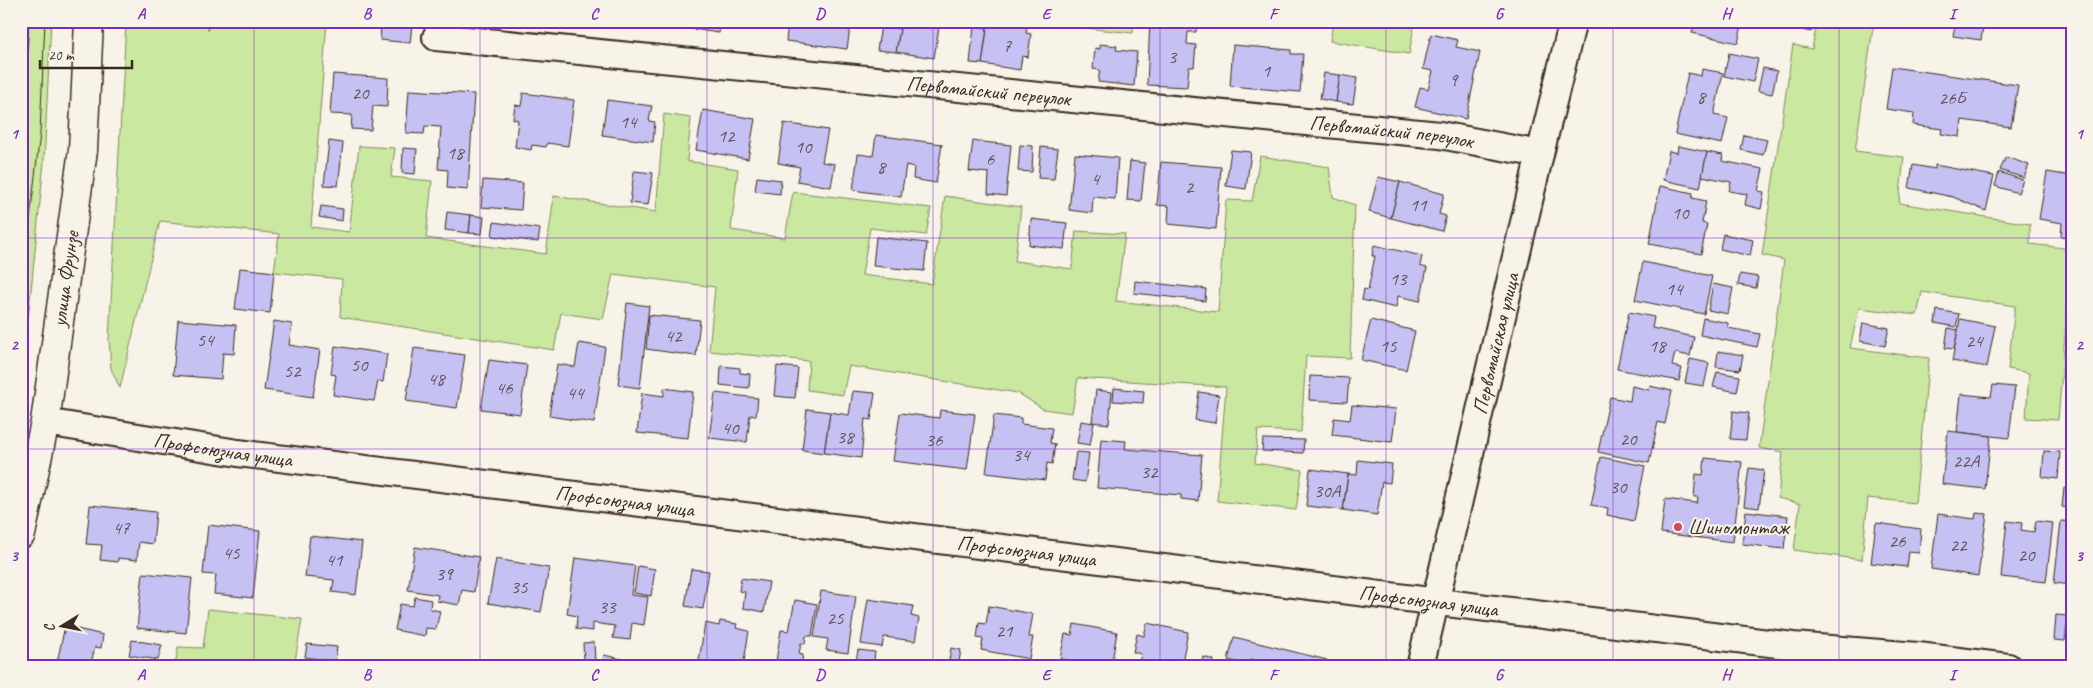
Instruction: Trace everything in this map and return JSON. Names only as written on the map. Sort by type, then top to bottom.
[{"type":"main road","name":"улица Фрунзе","points":[[21,534],[45,422],[83,150],[89,21]]},
{"type":"street","name":"Первомайская улица","points":[[1420,667],[1573,21]]},
{"type":"street","name":"Первомайский переулок","points":[[436,37],[1440,135],[1540,154]]},
{"type":"street","name":"Профсоюзная улица","points":[[45,422],[238,452],[1435,602],[1793,646],[1918,656],[2008,667]]},
{"type":"shaded area","points":[[1778,662],[1828,667],[1777,667]]},
{"type":"green space","points":[[22,21],[51,21],[44,162],[27,330],[21,357]]},
{"type":"green space","points":[[126,21],[327,21],[311,227],[349,232],[359,146],[395,148],[391,177],[432,181],[426,238],[546,254],[554,196],[656,212],[664,114],[691,118],[687,161],[738,169],[731,230],[785,238],[793,192],[931,208],[926,235],[870,228],[862,275],[932,284],[945,196],[1021,207],[1015,261],[1072,269],[1076,231],[1125,234],[1116,301],[1218,312],[1226,200],[1252,201],[1260,156],[1329,167],[1333,197],[1355,205],[1350,358],[1306,356],[1301,432],[1258,430],[1255,463],[1302,470],[1296,510],[1217,501],[1226,387],[1078,378],[1072,413],[1043,409],[1018,393],[849,366],[843,395],[807,390],[809,361],[709,351],[715,287],[613,274],[603,319],[561,313],[554,350],[340,317],[342,279],[274,272],[279,234],[160,221],[120,388],[111,369],[109,339]]},
{"type":"green space","points":[[1068,21],[1134,21],[1133,33],[1067,26]]},
{"type":"green space","points":[[1333,21],[1415,21],[1409,54],[1330,41]]},
{"type":"green space","points":[[1817,21],[1874,21],[1855,151],[1904,157],[1899,203],[2030,224],[2030,244],[2072,249],[2058,420],[2026,418],[2029,373],[2008,369],[2015,306],[1922,292],[1917,315],[1859,308],[1850,348],[1929,358],[1915,503],[1868,498],[1862,560],[1794,550],[1800,504],[1778,498],[1783,452],[1759,448],[1784,260],[1762,255],[1793,45],[1812,49]]},
{"type":"green space","points":[[208,609],[302,619],[294,667],[175,667],[178,647],[203,648]]},
{"type":"building","points":[[649,21],[686,21],[685,28]]},
{"type":"building","points":[[686,21],[721,21],[719,33],[685,28]]},
{"type":"building","points":[[788,21],[851,21],[847,49],[786,41]]},
{"type":"building","points":[[901,21],[940,21],[934,58],[896,52]]},
{"type":"building","points":[[988,21],[1028,21],[1026,33],[1031,34],[1028,57],[1022,56],[1020,70],[982,64]]},
{"type":"building","points":[[1150,21],[1197,21],[1196,32],[1188,32],[1187,44],[1196,45],[1194,67],[1189,67],[1187,87],[1147,85]]},
{"type":"building","points":[[1695,21],[1743,21],[1738,43],[1692,33]]},
{"type":"building","points":[[1813,21],[1811,32],[1802,30],[1803,23],[1795,22]]},
{"type":"building","points":[[1907,21],[1931,21],[1930,27],[1906,23]]},
{"type":"building","points":[[1932,21],[1984,21],[1981,40],[1953,36],[1955,25]]},
{"type":"building","points":[[381,22],[412,25],[410,43],[380,40]]},
{"type":"building","points":[[881,26],[900,29],[896,52],[877,50]]},
{"type":"building","points":[[974,26],[987,28],[982,64],[970,63]]},
{"type":"building","points":[[1431,34],[1458,40],[1456,47],[1480,52],[1466,119],[1415,107],[1420,87],[1428,89],[1433,71],[1423,69]]},
{"type":"building","points":[[1100,44],[1117,46],[1116,50],[1137,52],[1134,86],[1098,82],[1100,70],[1093,69],[1095,48],[1100,49]]},
{"type":"building","points":[[1233,45],[1291,50],[1291,54],[1303,54],[1300,92],[1230,86]]},
{"type":"building","points":[[1729,53],[1758,59],[1753,82],[1724,76]]},
{"type":"building","points":[[1892,67],[2018,85],[2011,127],[1962,120],[1960,137],[1941,134],[1942,129],[1913,125],[1914,113],[1886,109]]},
{"type":"building","points":[[1763,68],[1777,71],[1772,94],[1758,91]]},
{"type":"building","points":[[1702,69],[1723,73],[1714,115],[1728,118],[1722,144],[1675,134],[1688,73],[1701,76]]},
{"type":"building","points":[[1324,73],[1340,75],[1336,102],[1320,99]]},
{"type":"building","points":[[333,74],[388,78],[387,107],[373,106],[371,130],[351,129],[352,115],[330,114]]},
{"type":"building","points":[[1340,75],[1357,78],[1353,104],[1336,102]]},
{"type":"building","points":[[409,90],[474,94],[468,190],[447,188],[448,170],[438,169],[441,127],[425,126],[424,134],[406,133]]},
{"type":"building","points":[[523,93],[574,100],[568,146],[547,143],[546,147],[532,145],[531,150],[515,147],[518,120],[513,119],[515,105],[521,106]]},
{"type":"building","points":[[607,100],[652,106],[649,121],[655,122],[653,142],[602,135]]},
{"type":"building","points":[[703,110],[755,119],[748,159],[696,150]]},
{"type":"building","points":[[784,123],[828,130],[822,162],[835,164],[831,187],[797,181],[800,167],[778,163]]},
{"type":"building","points":[[876,135],[942,144],[936,183],[913,179],[914,167],[906,165],[901,197],[853,190],[858,154],[873,156]]},
{"type":"building","points":[[1744,135],[1767,140],[1763,155],[1741,150]]},
{"type":"building","points":[[329,141],[343,143],[338,186],[324,185]]},
{"type":"building","points":[[973,141],[1011,145],[1006,196],[988,194],[989,173],[969,171]]},
{"type":"building","points":[[1020,145],[1033,146],[1032,172],[1018,171]]},
{"type":"building","points":[[1678,146],[1707,152],[1700,188],[1663,180],[1669,151],[1677,153]]},
{"type":"building","points":[[1041,147],[1058,149],[1054,179],[1038,178]]},
{"type":"building","points":[[403,148],[417,149],[415,174],[402,173]]},
{"type":"building","points":[[1231,150],[1251,152],[1246,189],[1226,186]]},
{"type":"building","points":[[1707,152],[1723,155],[1722,161],[1763,169],[1758,191],[1764,192],[1761,209],[1745,205],[1747,194],[1729,191],[1731,182],[1702,176]]},
{"type":"building","points":[[1075,154],[1118,158],[1115,199],[1093,197],[1092,213],[1069,210]]},
{"type":"building","points":[[2006,157],[2029,165],[2024,178],[2000,170]]},
{"type":"building","points":[[1130,161],[1145,163],[1141,201],[1127,200]]},
{"type":"building","points":[[1161,162],[1221,167],[1216,229],[1168,224],[1169,206],[1157,205]]},
{"type":"building","points":[[1913,165],[1935,169],[1935,165],[1994,176],[1986,211],[1953,197],[1909,188]]},
{"type":"building","points":[[634,171],[653,173],[648,205],[630,203]]},
{"type":"building","points":[[1999,172],[2023,180],[2018,193],[1995,186]]},
{"type":"building","points":[[2047,172],[2072,176],[2072,238],[2061,236],[2062,223],[2039,219]]},
{"type":"building","points":[[757,177],[781,180],[780,194],[755,191]]},
{"type":"building","points":[[1378,177],[1400,182],[1391,218],[1369,212]]},
{"type":"building","points":[[483,180],[523,183],[521,210],[481,207]]},
{"type":"building","points":[[1400,182],[1444,194],[1439,214],[1446,216],[1442,231],[1391,218]]},
{"type":"building","points":[[1660,186],[1693,193],[1692,198],[1706,201],[1702,223],[1707,224],[1701,254],[1649,244]]},
{"type":"building","points":[[321,206],[343,209],[342,221],[319,217]]},
{"type":"building","points":[[447,212],[471,215],[469,233],[445,230]]},
{"type":"building","points":[[471,215],[484,217],[482,234],[469,233]]},
{"type":"building","points":[[1031,219],[1067,223],[1064,249],[1029,245]]},
{"type":"building","points":[[494,222],[540,229],[538,242],[492,236]]},
{"type":"building","points":[[1723,234],[1753,240],[1750,256],[1720,249]]},
{"type":"building","points":[[876,237],[927,243],[924,271],[873,266]]},
{"type":"building","points":[[1374,245],[1422,256],[1420,266],[1427,268],[1420,301],[1398,296],[1396,308],[1362,300],[1364,289],[1368,290],[1375,256],[1372,256]]},
{"type":"building","points":[[1643,262],[1712,276],[1704,314],[1635,300]]},
{"type":"building","points":[[240,268],[274,272],[270,313],[235,309]]},
{"type":"building","points":[[1740,274],[1758,277],[1756,288],[1738,285]]},
{"type":"building","points":[[1135,281],[1206,289],[1205,301],[1134,293]]},
{"type":"building","points":[[1713,284],[1733,288],[1728,314],[1708,310]]},
{"type":"building","points":[[627,303],[649,306],[640,388],[618,385]]},
{"type":"building","points":[[1937,310],[1959,314],[1956,327],[1935,323]]},
{"type":"building","points":[[1629,312],[1654,317],[1652,328],[1694,337],[1690,356],[1675,353],[1672,366],[1682,368],[1679,381],[1617,369]]},
{"type":"building","points":[[649,315],[700,320],[696,356],[646,349]]},
{"type":"building","points":[[1703,318],[1728,323],[1728,328],[1760,334],[1757,347],[1700,335]]},
{"type":"building","points":[[1960,319],[1995,326],[1987,367],[1952,361]]},
{"type":"building","points":[[178,320],[236,325],[234,354],[223,353],[221,379],[173,375]]},
{"type":"building","points":[[1371,320],[1415,331],[1406,370],[1361,360]]},
{"type":"building","points":[[274,321],[292,324],[289,345],[320,350],[313,397],[264,390]]},
{"type":"building","points":[[1863,323],[1889,328],[1885,346],[1860,341]]},
{"type":"building","points":[[1948,328],[1958,330],[1954,349],[1945,348]]},
{"type":"building","points":[[579,343],[605,347],[594,423],[549,416],[557,364],[575,367]]},
{"type":"building","points":[[335,346],[387,354],[383,382],[378,381],[374,401],[333,395],[336,375],[331,374]]},
{"type":"building","points":[[414,348],[465,355],[457,408],[406,401]]},
{"type":"building","points":[[1718,351],[1743,355],[1740,370],[1716,367]]},
{"type":"building","points":[[1690,359],[1709,363],[1704,386],[1685,383]]},
{"type":"building","points":[[489,360],[527,365],[520,414],[481,409]]},
{"type":"building","points":[[721,366],[740,368],[740,373],[750,374],[749,388],[720,385]]},
{"type":"building","points":[[777,366],[798,368],[795,398],[774,396]]},
{"type":"building","points":[[1717,372],[1740,376],[1737,392],[1713,387]]},
{"type":"building","points":[[1310,376],[1349,378],[1347,402],[1309,400]]},
{"type":"building","points":[[1993,385],[2015,387],[2009,438],[1957,432],[1961,394],[1991,397]]},
{"type":"building","points":[[1632,386],[1649,390],[1650,386],[1672,391],[1665,424],[1658,422],[1649,463],[1598,452],[1610,397],[1630,401]]},
{"type":"building","points":[[664,388],[693,392],[688,438],[637,433],[642,393],[664,396]]},
{"type":"building","points":[[1114,388],[1144,391],[1143,403],[1113,401]]},
{"type":"building","points":[[1096,390],[1112,392],[1109,424],[1092,422]]},
{"type":"building","points":[[853,391],[875,393],[871,420],[865,419],[861,458],[824,453],[830,412],[849,415]]},
{"type":"building","points":[[1199,392],[1219,395],[1215,423],[1195,420]]},
{"type":"building","points":[[715,393],[758,398],[756,416],[750,415],[747,442],[709,438]]},
{"type":"building","points":[[1352,405],[1396,409],[1392,442],[1332,435],[1334,418],[1350,420]]},
{"type":"building","points":[[807,409],[830,412],[824,453],[802,450]]},
{"type":"building","points":[[940,410],[975,414],[967,470],[893,461],[900,413],[939,418]]},
{"type":"building","points":[[1733,411],[1749,413],[1746,440],[1730,439]]},
{"type":"building","points":[[994,415],[1021,418],[1021,424],[1052,428],[1050,443],[1055,444],[1052,464],[1047,463],[1045,480],[986,473]]},
{"type":"building","points":[[1081,421],[1094,423],[1090,445],[1077,443]]},
{"type":"building","points":[[1948,431],[1991,436],[1985,489],[1942,484]]},
{"type":"building","points":[[1101,439],[1126,441],[1125,449],[1202,455],[1198,501],[1181,499],[1181,495],[1097,488]]},
{"type":"building","points":[[1263,439],[1304,440],[1303,453],[1262,451]]},
{"type":"building","points":[[2044,451],[2060,452],[2058,479],[2042,477]]},
{"type":"building","points":[[1076,452],[1089,453],[1085,482],[1072,480]]},
{"type":"building","points":[[1601,457],[1645,466],[1634,521],[1607,515],[1608,508],[1591,505]]},
{"type":"building","points":[[1705,458],[1742,462],[1733,542],[1661,533],[1665,499],[1697,503],[1698,497],[1694,497],[1696,474],[1703,475]]},
{"type":"building","points":[[1358,460],[1392,464],[1390,483],[1382,482],[1377,515],[1343,510],[1348,474],[1357,475]]},
{"type":"building","points":[[1749,468],[1764,470],[1759,508],[1744,506]]},
{"type":"building","points":[[1310,469],[1348,474],[1343,510],[1306,506]]},
{"type":"building","points":[[2064,488],[2072,489],[2072,508],[2062,507]]},
{"type":"building","points":[[90,505],[156,512],[153,544],[139,542],[137,560],[118,558],[118,562],[100,560],[102,545],[86,544]]},
{"type":"building","points":[[1746,511],[1788,516],[1784,549],[1742,544]]},
{"type":"building","points":[[1976,513],[1987,514],[1978,576],[1931,569],[1938,514],[1975,519]]},
{"type":"building","points":[[2007,521],[2022,523],[2021,530],[2034,532],[2036,521],[2053,523],[2046,582],[2001,577]]},
{"type":"building","points":[[2061,521],[2072,522],[2072,585],[2054,583]]},
{"type":"building","points":[[1876,523],[1921,529],[1919,553],[1909,552],[1907,567],[1871,563]]},
{"type":"building","points":[[208,525],[260,531],[253,598],[214,594],[216,575],[203,574]]},
{"type":"building","points":[[310,536],[362,542],[356,595],[332,592],[334,580],[305,577]]},
{"type":"building","points":[[415,547],[479,557],[474,592],[462,590],[459,605],[437,601],[438,595],[408,590]]},
{"type":"building","points":[[575,558],[635,566],[631,595],[648,597],[644,625],[632,623],[630,640],[613,638],[615,626],[593,623],[593,631],[576,629],[577,616],[567,614]]},
{"type":"building","points":[[496,559],[549,568],[541,612],[488,603]]},
{"type":"building","points":[[638,566],[655,569],[651,596],[634,593]]},
{"type":"building","points":[[691,569],[709,571],[703,609],[685,606]]},
{"type":"building","points":[[143,573],[192,578],[186,633],[137,628]]},
{"type":"building","points":[[741,578],[769,582],[764,612],[743,608],[745,592],[739,591]]},
{"type":"building","points":[[821,591],[856,596],[848,653],[826,650],[828,639],[814,637]]},
{"type":"building","points":[[415,597],[431,600],[430,609],[440,611],[436,629],[426,628],[425,636],[395,630],[400,604],[413,606]]},
{"type":"building","points":[[868,599],[913,606],[911,616],[919,618],[915,641],[884,637],[882,647],[861,644]]},
{"type":"building","points":[[795,600],[817,604],[812,636],[806,636],[805,644],[801,643],[799,654],[803,655],[801,667],[775,667],[781,630],[789,631]]},
{"type":"building","points":[[989,606],[1033,614],[1029,637],[1033,637],[1029,659],[981,650],[983,639],[977,638],[979,623],[986,624]]},
{"type":"building","points":[[2056,615],[2068,616],[2065,641],[2054,640]]},
{"type":"building","points":[[720,621],[737,624],[736,628],[749,631],[743,667],[698,667],[705,623],[719,626]]},
{"type":"building","points":[[1147,623],[1188,632],[1181,667],[1138,667],[1141,654],[1133,652],[1137,634],[1144,636]]},
{"type":"building","points":[[1074,624],[1117,632],[1111,667],[1066,667],[1067,660],[1060,659],[1065,634],[1072,635]]},
{"type":"building","points":[[65,626],[103,635],[101,648],[95,647],[90,667],[56,667]]},
{"type":"building","points":[[1234,637],[1327,660],[1326,667],[1278,667],[1251,659],[1249,665],[1228,660]]},
{"type":"building","points":[[132,640],[162,645],[158,660],[129,655]]},
{"type":"building","points":[[594,642],[595,663],[584,664],[583,643]]},
{"type":"building","points":[[307,644],[337,647],[335,661],[305,657]]},
{"type":"building","points":[[951,648],[961,650],[958,667],[948,667]]},
{"type":"building","points":[[858,650],[875,652],[873,667],[855,667]]},
{"type":"building","points":[[604,655],[626,660],[625,667],[601,667]]},
{"type":"building","points":[[1203,657],[1214,660],[1213,667],[1201,667]]},
{"type":"building","points":[[487,659],[527,666],[527,667],[486,667]]},
{"type":"building","points":[[639,664],[657,667],[639,667]]},
{"type":"tram line","points":[[21,151],[29,21]]},
{"type":"tram line","points":[[21,296],[40,133],[45,21]]},
{"type":"place","name":"Шиномонтаж","points":[[1678,527]]}]
